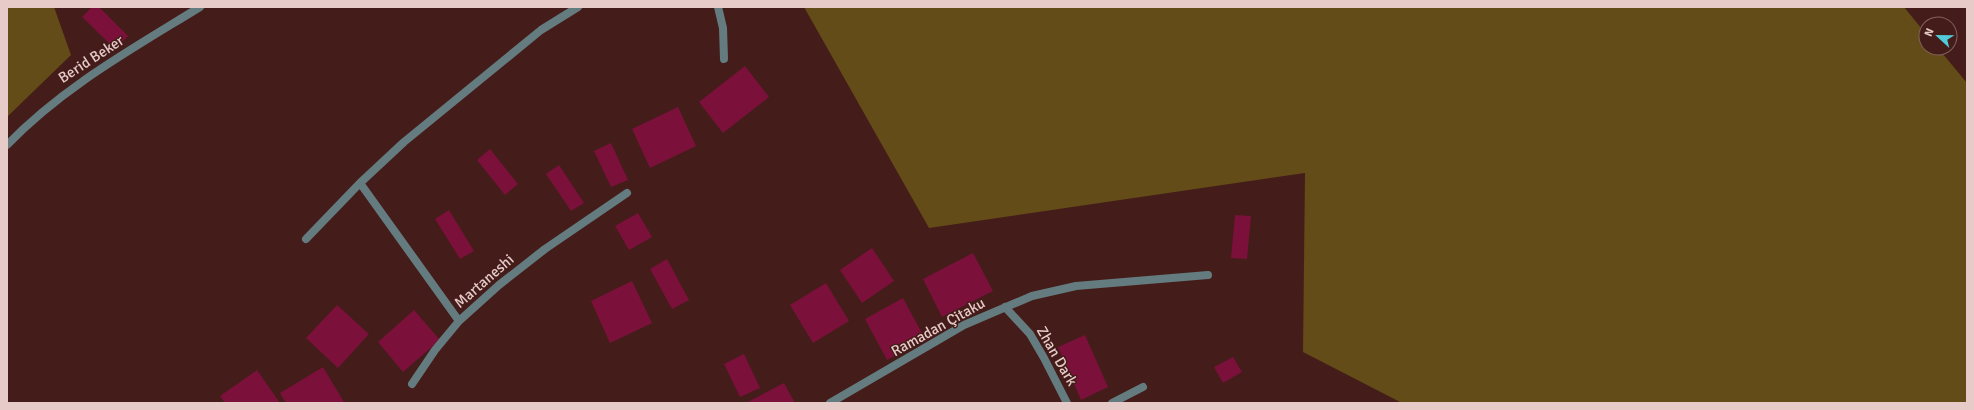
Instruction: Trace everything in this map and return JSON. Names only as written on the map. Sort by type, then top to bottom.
[{"type":"street","name":"Berid Beker","points":[[7,145],[58,98],[100,69],[200,7]]},
{"type":"street","points":[[306,239],[360,183],[404,142],[541,30],[578,7]]},
{"type":"street","points":[[718,7],[723,28],[724,59]]},
{"type":"street","name":"Martaneshi","points":[[360,183],[459,321],[499,285],[545,249],[627,193]]},
{"type":"street","name":"Ramadan Çitaku","points":[[830,403],[964,325],[1032,296],[1076,286],[1208,275]]},
{"type":"street","name":"Zhan Dark","points":[[1005,307],[1030,334],[1067,403]]},
{"type":"street","points":[[412,384],[435,350],[459,321]]},
{"type":"street","points":[[1112,403],[1143,387]]},
{"type":"shaded area","points":[[7,7],[54,7],[71,55],[7,117]]},
{"type":"shaded area","points":[[804,7],[1904,7],[1918,24],[1918,56],[1945,56],[1967,83],[1967,403],[1402,403],[1303,352],[1305,173],[929,228]]},
{"type":"building","points":[[92,7],[99,7],[128,36],[115,49],[82,17]]},
{"type":"building","points":[[745,66],[769,97],[723,133],[699,102]]},
{"type":"building","points":[[678,107],[696,146],[650,168],[632,129]]},
{"type":"building","points":[[611,143],[628,180],[611,187],[594,151]]},
{"type":"building","points":[[490,149],[518,184],[505,195],[477,160]]},
{"type":"building","points":[[559,165],[584,203],[571,211],[546,174]]},
{"type":"building","points":[[449,210],[474,251],[460,259],[435,219]]},
{"type":"building","points":[[638,213],[652,237],[629,250],[615,226]]},
{"type":"building","points":[[1235,215],[1251,216],[1247,259],[1231,258]]},
{"type":"building","points":[[872,248],[894,281],[862,303],[840,270]]},
{"type":"building","points":[[973,253],[993,291],[942,317],[923,279]]},
{"type":"building","points":[[667,259],[689,300],[672,309],[650,269]]},
{"type":"building","points":[[632,281],[652,323],[610,343],[591,301]]},
{"type":"building","points":[[826,283],[849,321],[813,343],[790,305]]},
{"type":"building","points":[[903,298],[925,339],[887,360],[865,319]]},
{"type":"building","points":[[337,305],[369,334],[338,368],[306,338]]},
{"type":"building","points":[[414,310],[440,340],[403,372],[378,342]]},
{"type":"building","points":[[1085,335],[1108,387],[1081,400],[1058,347]]},
{"type":"building","points":[[744,354],[760,388],[740,397],[724,364]]},
{"type":"building","points":[[1233,357],[1242,372],[1223,383],[1214,367]]},
{"type":"building","points":[[323,367],[344,402],[286,403],[280,393]]},
{"type":"building","points":[[257,370],[280,403],[225,403],[220,396]]},
{"type":"building","points":[[784,383],[795,403],[746,403]]}]
